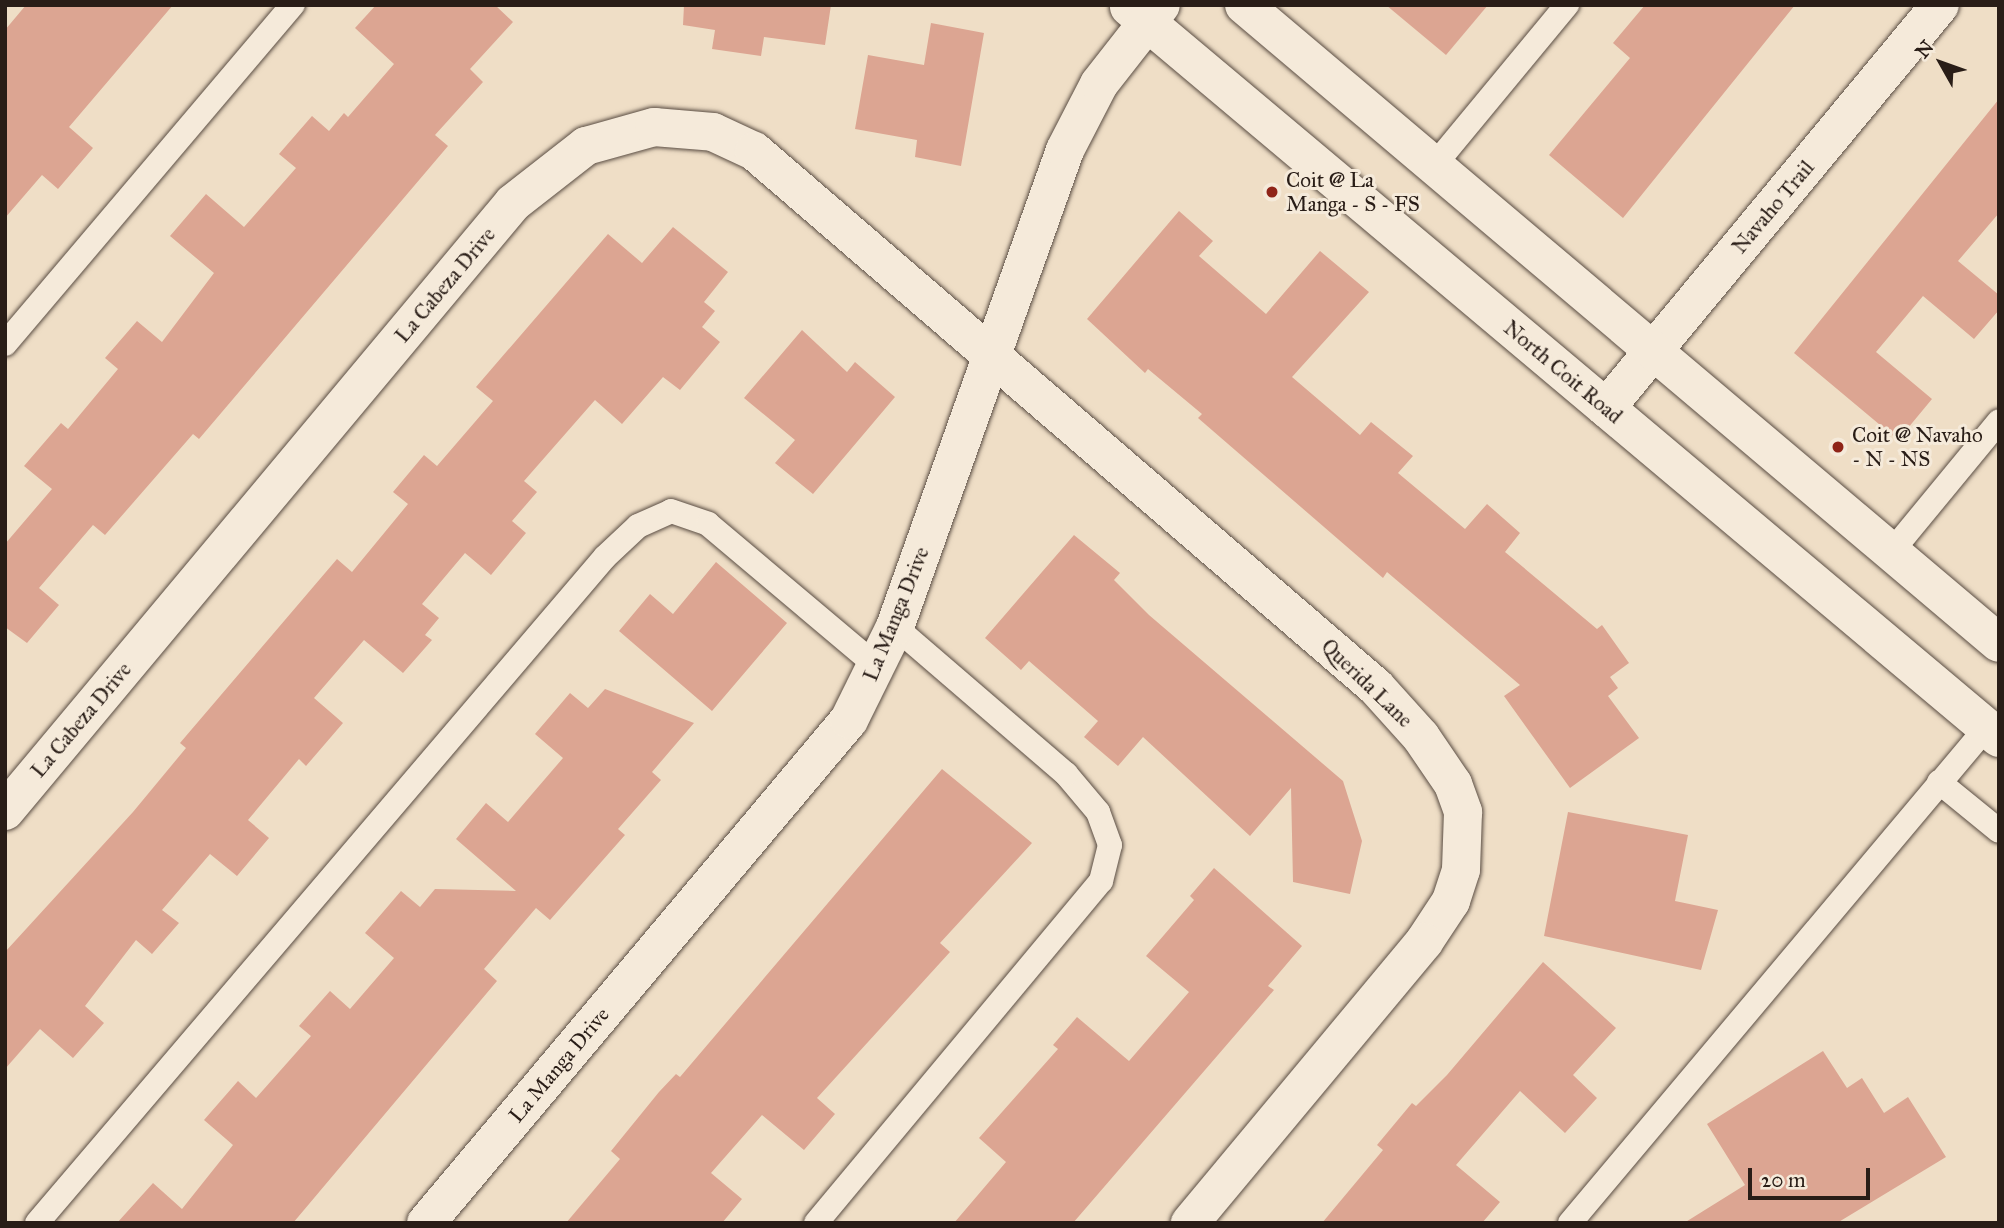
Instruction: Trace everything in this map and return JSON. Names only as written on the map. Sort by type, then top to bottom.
[{"type":"street","points":[[1244,5],[1432,168],[1999,643]]},
{"type":"street","name":"Navaho Trail","points":[[1606,408],[1940,5]]},
{"type":"street","name":"La Manga Drive","points":[[426,1223],[849,720],[878,667],[895,627],[1065,150],[1099,84],[1145,11]]},
{"type":"street","name":"North Coit Road","points":[[1145,11],[1606,408],[1993,733]]},
{"type":"street","name":"La Cabeza Drive","points":[[5,811],[513,203],[586,146],[654,127],[713,132],[754,151],[991,353]]},
{"type":"street","name":"Querida Lane","points":[[991,353],[1376,687],[1421,737],[1454,784],[1463,812],[1461,870],[1451,901],[1424,942],[1190,1223]]},
{"type":"lane","points":[[5,344],[293,5]]},
{"type":"lane","points":[[1432,168],[1567,5]]},
{"type":"lane","points":[[1892,551],[1999,421]]},
{"type":"lane","points":[[37,1223],[605,556],[638,526],[671,511],[708,524],[878,667]]},
{"type":"lane","points":[[816,1223],[1101,881],[1110,845],[1098,812],[1066,774],[895,627]]},
{"type":"lane","points":[[1570,1223],[1939,782],[1993,733]]},
{"type":"lane","points":[[1939,782],[1999,831]]},
{"type":"building","points":[[26,5],[173,5],[69,127],[93,148],[58,189],[42,175],[5,218],[5,30]]},
{"type":"building","points":[[376,5],[495,5],[513,22],[470,69],[483,82],[435,135],[448,146],[199,439],[193,434],[105,535],[93,525],[39,588],[59,605],[27,643],[5,627],[5,544],[52,489],[24,466],[61,423],[68,429],[118,369],[105,358],[137,321],[162,342],[214,273],[170,236],[206,194],[244,227],[296,168],[279,154],[312,116],[329,131],[344,113],[348,117],[394,64],[355,28]]},
{"type":"building","points":[[684,5],[831,5],[825,45],[764,37],[761,56],[712,49],[715,30],[683,25]]},
{"type":"building","points":[[1386,5],[1488,5],[1446,55]]},
{"type":"building","points":[[1645,5],[1795,5],[1623,218],[1549,155],[1630,58],[1613,43]]},
{"type":"building","points":[[931,23],[984,33],[961,166],[915,157],[917,140],[855,129],[868,55],[924,65]]},
{"type":"building","points":[[1999,99],[1999,213],[1958,261],[1999,295],[1999,310],[1974,339],[1923,296],[1876,352],[1932,399],[1898,440],[1794,353]]},
{"type":"building","points":[[1179,211],[1213,241],[1199,256],[1266,314],[1320,251],[1369,292],[1292,377],[1360,435],[1371,422],[1413,456],[1398,473],[1465,529],[1487,504],[1520,533],[1505,552],[1597,629],[1602,625],[1629,663],[1610,677],[1618,688],[1608,696],[1639,738],[1570,788],[1504,696],[1520,685],[1387,572],[1383,578],[1198,418],[1202,414],[1148,369],[1145,373],[1087,319]]},
{"type":"building","points":[[673,227],[728,272],[704,302],[715,311],[702,327],[720,342],[680,390],[663,377],[622,424],[595,400],[524,481],[537,492],[512,521],[526,533],[491,575],[465,553],[422,604],[439,618],[425,635],[432,640],[403,673],[364,640],[314,698],[343,723],[306,766],[299,759],[248,820],[269,838],[237,876],[210,854],[162,910],[179,923],[152,954],[136,940],[85,1006],[104,1023],[73,1058],[40,1029],[5,1069],[5,952],[133,812],[186,748],[180,743],[337,559],[352,572],[408,504],[393,492],[424,455],[437,466],[493,401],[476,387],[608,234],[642,263]]},
{"type":"building","points":[[802,330],[847,372],[855,362],[895,397],[813,494],[775,463],[795,440],[744,398]]},
{"type":"building","points":[[1074,535],[1120,573],[1114,580],[1149,615],[1343,781],[1362,841],[1350,894],[1293,882],[1291,788],[1250,836],[1143,737],[1118,766],[1084,737],[1098,721],[1029,661],[1021,670],[985,638]]},
{"type":"building","points":[[716,562],[787,623],[712,711],[619,631],[650,594],[673,614]]},
{"type":"building","points":[[605,689],[694,723],[652,772],[661,780],[618,829],[625,835],[550,920],[536,908],[484,969],[497,981],[293,1223],[117,1223],[153,1183],[182,1209],[233,1145],[204,1120],[238,1081],[256,1098],[311,1036],[299,1026],[330,991],[350,1009],[394,958],[365,933],[401,891],[420,907],[435,889],[516,891],[456,839],[486,803],[508,822],[563,758],[535,734],[570,693],[588,708]]},
{"type":"building","points":[[942,769],[1032,843],[940,943],[950,952],[817,1098],[835,1114],[804,1150],[762,1115],[711,1173],[742,1199],[722,1223],[566,1223],[620,1159],[611,1151],[659,1092],[676,1074],[680,1077]]},
{"type":"building","points":[[1568,812],[1688,835],[1675,901],[1718,910],[1701,970],[1544,936]]},
{"type":"building","points":[[1214,868],[1302,946],[1268,986],[1274,990],[1073,1223],[954,1223],[1006,1162],[979,1138],[1058,1049],[1053,1045],[1077,1017],[1129,1061],[1189,992],[1146,956],[1194,900],[1190,896]]},
{"type":"building","points":[[1543,962],[1616,1028],[1573,1075],[1597,1098],[1565,1133],[1520,1091],[1456,1165],[1500,1202],[1482,1223],[1322,1223],[1383,1150],[1377,1145],[1412,1103],[1416,1106],[1447,1075]]},
{"type":"building","points":[[1823,1051],[1847,1088],[1862,1078],[1884,1113],[1908,1097],[1946,1157],[1837,1223],[1684,1223],[1745,1185],[1707,1124]]},
{"type":"place","name":"Coit @ La Manga - S - FS","points":[[1272,192]]},
{"type":"place","name":"Coit @ Navaho - N - NS","points":[[1838,447]]}]
